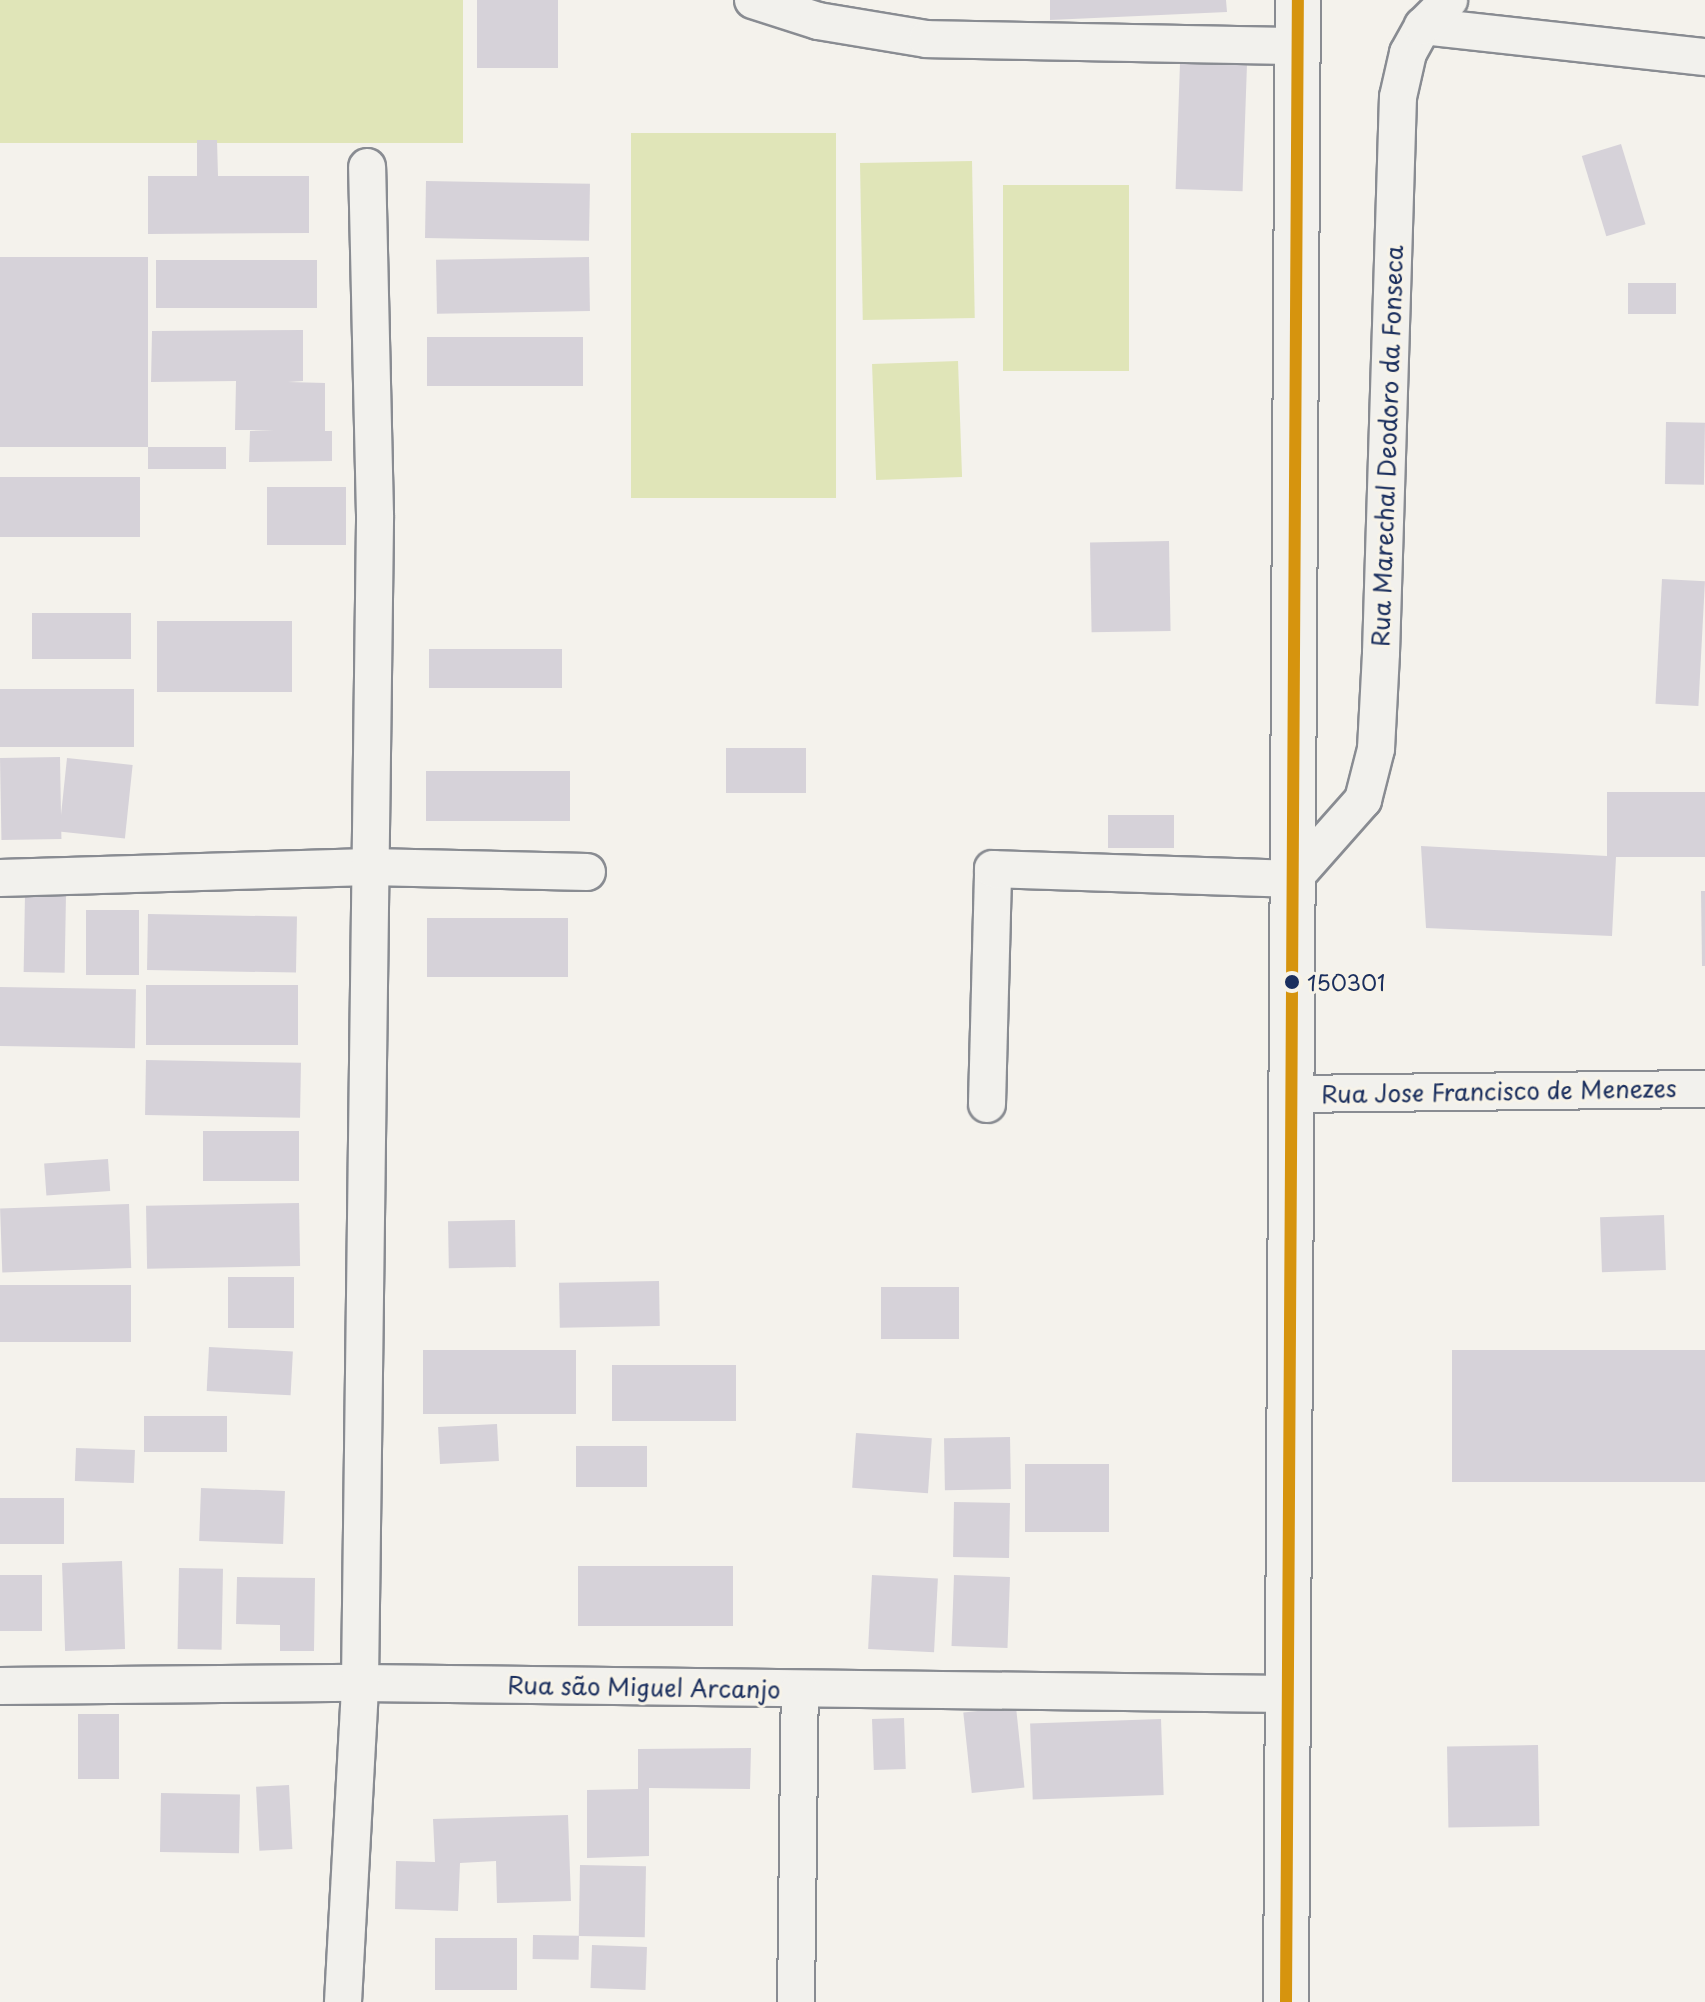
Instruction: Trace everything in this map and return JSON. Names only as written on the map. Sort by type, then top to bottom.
[{"type":"main road","points":[[1286,2002],[1298,0]]},
{"type":"street","points":[[753,0],[818,21],[927,39],[1298,46]]},
{"type":"street","name":"Rua Marechal Deodoro da Fonseca","points":[[1293,879],[1363,800],[1376,749],[1398,97],[1408,53],[1423,26],[1449,0]]},
{"type":"street","points":[[1423,26],[1705,57]]},
{"type":"street","points":[[343,2002],[360,1683],[375,515],[367,167]]},
{"type":"street","points":[[0,878],[369,867],[587,872]]},
{"type":"street","points":[[987,1104],[993,869],[1293,879]]},
{"type":"street","name":"Rua Jose Francisco de Menezes","points":[[1292,1094],[1705,1089]]},
{"type":"street","name":"Rua são Miguel Arcanjo","points":[[0,1686],[360,1683],[1288,1694]]},
{"type":"street","name":"Rua são Miguel Arcanjo","points":[[796,2002],[800,1689]]},
{"type":"green space","points":[[0,0],[463,0],[463,143],[0,143]]},
{"type":"green space","points":[[631,133],[836,133],[836,498],[631,498]]},
{"type":"green space","points":[[972,161],[975,318],[863,320],[860,163]]},
{"type":"green space","points":[[1003,185],[1129,185],[1129,371],[1003,371]]},
{"type":"green space","points":[[958,361],[962,477],[876,480],[872,364]]},
{"type":"building","points":[[477,0],[558,0],[558,68],[477,68]]},
{"type":"building","points":[[1050,0],[1226,0],[1227,12],[1050,20]]},
{"type":"building","points":[[1180,63],[1247,65],[1243,191],[1176,189]]},
{"type":"building","points":[[197,140],[217,140],[218,176],[309,176],[309,233],[148,234],[148,176],[197,176]]},
{"type":"building","points":[[1621,144],[1646,224],[1606,236],[1582,156]]},
{"type":"building","points":[[426,181],[590,184],[589,241],[425,238]]},
{"type":"building","points":[[0,257],[148,257],[148,447],[0,447]]},
{"type":"building","points":[[589,257],[590,311],[437,314],[436,260]]},
{"type":"building","points":[[156,260],[317,260],[317,308],[156,308]]},
{"type":"building","points":[[1628,283],[1676,283],[1676,314],[1628,314]]},
{"type":"building","points":[[303,330],[303,381],[288,382],[325,383],[325,431],[332,431],[332,461],[249,462],[250,431],[274,430],[235,430],[236,381],[151,382],[152,331]]},
{"type":"building","points":[[427,337],[583,337],[583,386],[427,386]]},
{"type":"building","points":[[1666,422],[1705,423],[1704,485],[1665,484]]},
{"type":"building","points":[[148,447],[226,447],[226,469],[148,469]]},
{"type":"building","points":[[0,477],[140,477],[140,537],[0,537]]},
{"type":"building","points":[[267,487],[346,487],[346,545],[267,545]]},
{"type":"building","points":[[1169,541],[1171,631],[1092,632],[1090,542]]},
{"type":"building","points":[[1662,579],[1705,581],[1698,706],[1655,704]]},
{"type":"building","points":[[32,613],[131,613],[131,659],[32,659]]},
{"type":"building","points":[[157,621],[292,621],[292,692],[157,692]]},
{"type":"building","points":[[429,649],[562,649],[562,688],[429,688]]},
{"type":"building","points":[[0,689],[134,689],[134,747],[0,747]]},
{"type":"building","points":[[726,748],[806,748],[806,793],[726,793]]},
{"type":"building","points":[[60,757],[61,839],[1,840],[0,758]]},
{"type":"building","points":[[67,758],[133,765],[125,838],[59,832]]},
{"type":"building","points":[[426,771],[570,771],[570,821],[426,821]]},
{"type":"building","points":[[1607,792],[1705,792],[1705,857],[1616,857],[1612,936],[1426,928],[1421,846],[1607,856]]},
{"type":"building","points":[[1108,815],[1174,815],[1174,848],[1108,848]]},
{"type":"building","points":[[1701,891],[1705,891],[1705,966],[1702,966]]},
{"type":"building","points":[[25,894],[66,895],[65,973],[24,972]]},
{"type":"building","points":[[86,910],[139,910],[139,975],[86,975]]},
{"type":"building","points":[[148,914],[297,917],[296,973],[147,970]]},
{"type":"building","points":[[427,918],[568,918],[568,977],[427,977]]},
{"type":"building","points":[[146,985],[298,985],[298,1045],[146,1045]]},
{"type":"building","points":[[0,987],[136,989],[135,1048],[0,1046]]},
{"type":"building","points":[[146,1060],[301,1063],[300,1118],[145,1115]]},
{"type":"building","points":[[203,1131],[299,1131],[299,1181],[203,1181]]},
{"type":"building","points":[[108,1159],[110,1191],[46,1195],[44,1163]]},
{"type":"building","points":[[299,1203],[300,1266],[147,1269],[146,1206]]},
{"type":"building","points":[[129,1204],[131,1268],[2,1272],[0,1209]]},
{"type":"building","points":[[1664,1215],[1666,1270],[1602,1272],[1600,1217]]},
{"type":"building","points":[[515,1220],[516,1267],[449,1268],[448,1221]]},
{"type":"building","points":[[228,1277],[294,1277],[294,1328],[228,1328]]},
{"type":"building","points":[[659,1281],[660,1326],[560,1328],[559,1283]]},
{"type":"building","points":[[0,1285],[131,1285],[131,1342],[0,1342]]},
{"type":"building","points":[[881,1287],[959,1287],[959,1339],[881,1339]]},
{"type":"building","points":[[209,1347],[293,1351],[291,1395],[207,1391]]},
{"type":"building","points":[[423,1350],[576,1350],[576,1414],[423,1414]]},
{"type":"building","points":[[1452,1350],[1705,1350],[1705,1482],[1452,1482]]},
{"type":"building","points":[[612,1365],[736,1365],[736,1421],[612,1421]]},
{"type":"building","points":[[144,1416],[227,1416],[227,1452],[144,1452]]},
{"type":"building","points":[[497,1424],[499,1461],[440,1464],[438,1427]]},
{"type":"building","points":[[856,1433],[932,1438],[928,1493],[852,1488]]},
{"type":"building","points":[[1010,1437],[1011,1489],[945,1490],[944,1438]]},
{"type":"building","points":[[576,1446],[647,1446],[647,1487],[576,1487]]},
{"type":"building","points":[[76,1448],[135,1450],[134,1483],[75,1481]]},
{"type":"building","points":[[1025,1464],[1109,1464],[1109,1532],[1025,1532]]},
{"type":"building","points":[[201,1488],[285,1491],[283,1544],[199,1541]]},
{"type":"building","points":[[0,1498],[64,1498],[64,1544],[0,1544]]},
{"type":"building","points":[[954,1502],[1010,1503],[1009,1558],[953,1557]]},
{"type":"building","points":[[122,1561],[125,1649],[65,1651],[62,1563]]},
{"type":"building","points":[[578,1566],[733,1566],[733,1626],[578,1626]]},
{"type":"building","points":[[179,1568],[223,1569],[222,1650],[178,1649]]},
{"type":"building","points":[[0,1575],[42,1575],[42,1631],[0,1631]]},
{"type":"building","points":[[872,1575],[938,1578],[934,1652],[868,1649]]},
{"type":"building","points":[[954,1575],[1010,1577],[1007,1648],[952,1646]]},
{"type":"building","points":[[237,1577],[315,1578],[314,1651],[280,1651],[280,1625],[236,1624]]},
{"type":"building","points":[[1016,1707],[1024,1788],[972,1793],[963,1713]]},
{"type":"building","points":[[78,1714],[119,1714],[119,1779],[78,1779]]},
{"type":"building","points":[[904,1718],[906,1769],[874,1770],[872,1719]]},
{"type":"building","points":[[1161,1719],[1164,1795],[1033,1800],[1030,1724]]},
{"type":"building","points":[[1538,1745],[1539,1826],[1448,1828],[1447,1747]]},
{"type":"building","points":[[751,1748],[750,1789],[649,1788],[649,1856],[587,1858],[587,1790],[638,1789],[638,1749]]},
{"type":"building","points":[[289,1785],[292,1849],[259,1851],[256,1787]]},
{"type":"building","points":[[161,1793],[240,1794],[239,1853],[160,1852]]},
{"type":"building","points":[[568,1815],[571,1901],[497,1903],[496,1861],[460,1863],[458,1911],[395,1909],[396,1861],[435,1862],[433,1819]]},
{"type":"building","points":[[580,1865],[646,1866],[645,1937],[579,1936]]},
{"type":"building","points":[[533,1935],[579,1936],[579,1960],[533,1959]]},
{"type":"building","points":[[435,1938],[517,1938],[517,1990],[435,1990]]},
{"type":"building","points":[[592,1945],[647,1947],[645,1990],[590,1988]]},
{"type":"transit line","points":[[1286,2002],[1298,0]]},
{"type":"place","name":"150301","points":[[1292,982]]}]
